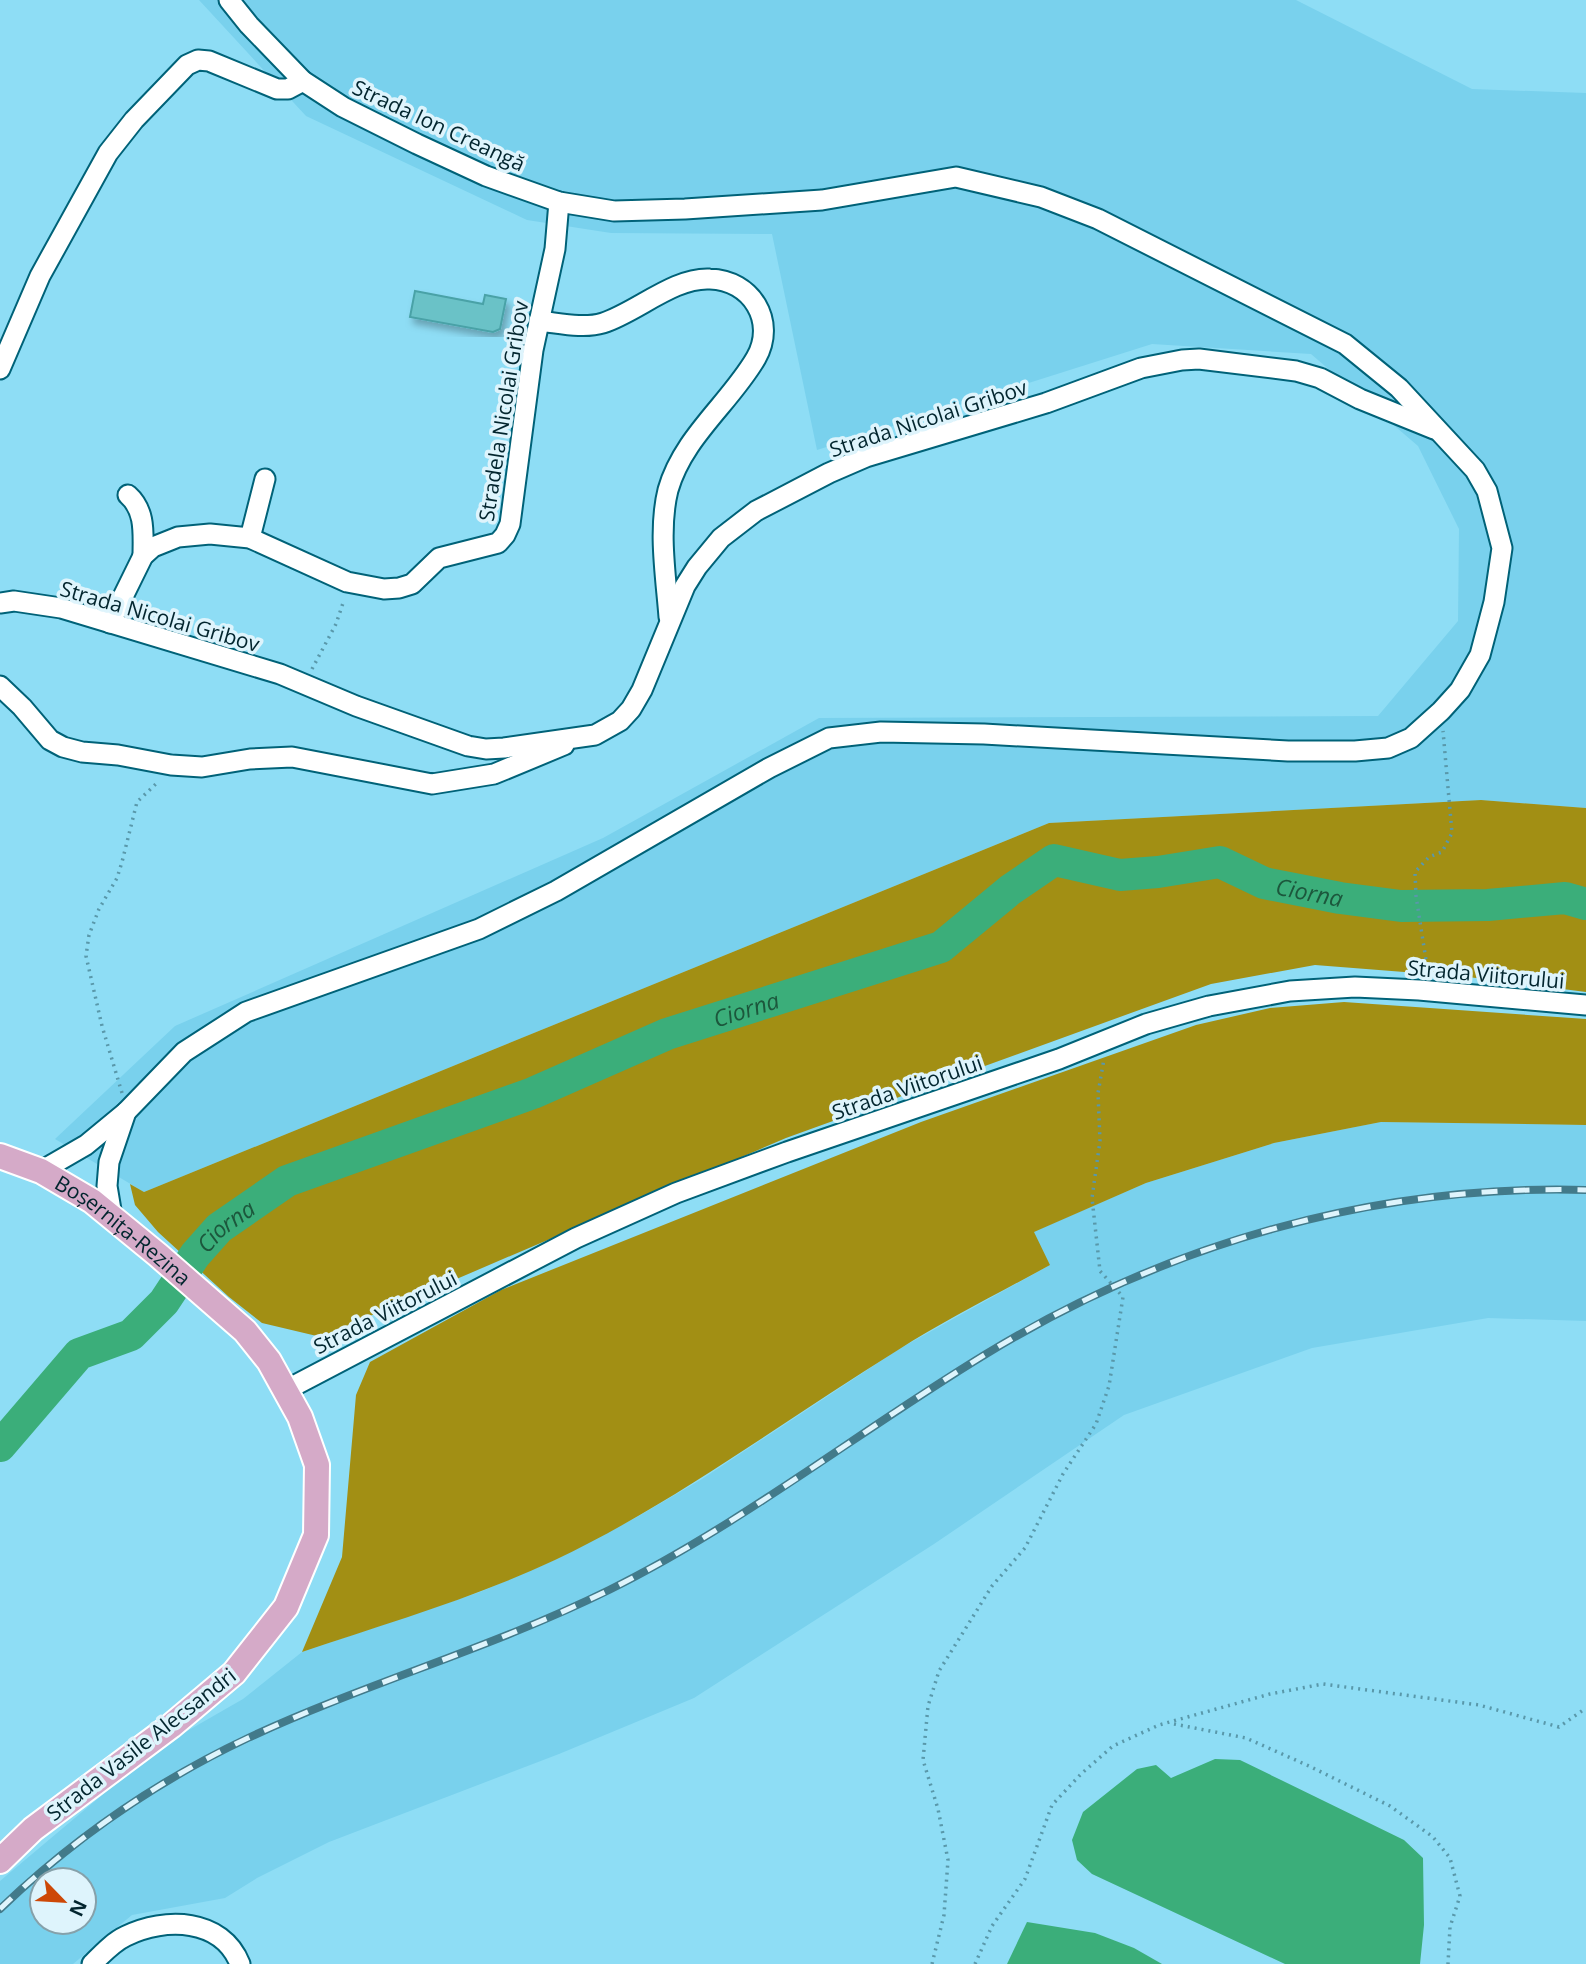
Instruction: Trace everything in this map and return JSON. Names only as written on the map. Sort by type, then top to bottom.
[{"type":"main road","name":"Boșernița-Rezina","points":[[0,1156],[41,1171],[70,1187],[112,1216],[200,1293]]},
{"type":"main road","name":"Strada Vasile Alecsandri","points":[[0,1861],[33,1829],[171,1726],[234,1673],[286,1608],[316,1535],[317,1465],[300,1417],[269,1361],[245,1331],[200,1293]]},
{"type":"street","name":"Strada Ion Creangă","points":[[41,1171],[86,1145],[126,1112],[184,1052],[246,1012],[478,929],[556,891],[769,768],[829,738],[881,733],[971,734],[1288,751],[1388,748],[1411,738],[1460,690],[1480,655],[1494,602],[1502,548],[1487,491],[1475,470],[1399,388],[1345,344],[1098,219],[1041,197],[957,177],[822,200],[685,209],[614,211],[559,202],[486,176],[343,107],[303,81],[229,0]]},
{"type":"street","points":[[0,369],[40,276],[108,153],[134,120],[187,65],[198,60],[209,61],[277,89],[288,89],[303,81]]},
{"type":"street","name":"Stradela Nicolai Gribov","points":[[144,556],[153,547],[178,537],[211,534],[250,538],[347,583],[384,589],[412,584],[439,558],[498,543],[510,524],[533,350],[555,249],[559,202]]},
{"type":"street","points":[[540,321],[601,324],[684,284],[709,278],[733,282],[759,305],[763,334],[757,356],[690,444],[668,491],[664,522],[664,562],[669,622]]},
{"type":"street","name":"Strada Nicolai Gribov","points":[[0,603],[33,603],[73,611],[280,674],[356,706],[468,746],[486,749],[581,738],[596,736],[609,729],[631,709],[685,586],[721,538],[757,512],[829,473],[866,457],[1046,403],[1141,368],[1181,360],[1250,365],[1308,374],[1360,399],[1437,430]]},
{"type":"street","points":[[250,538],[265,479]]},
{"type":"street","points":[[110,623],[144,556],[140,511],[128,495]]},
{"type":"street","points":[[0,686],[22,707],[39,729],[57,744],[82,752],[118,755],[163,764],[202,767],[272,757],[292,757],[432,784],[494,774],[581,738]]},
{"type":"street","name":"Strada Viitorului","points":[[286,1390],[576,1238],[676,1193],[800,1147],[1059,1059],[1146,1024],[1209,1006],[1290,991],[1355,987],[1586,1005]]},
{"type":"street","points":[[112,1216],[107,1186],[109,1162],[126,1112]]},
{"type":"street","points":[[92,1964],[124,1936],[149,1927],[180,1923],[207,1928],[221,1938],[237,1956],[240,1964]]},
{"type":"path","points":[[305,684],[336,624],[347,583]]},
{"type":"path","points":[[1430,991],[1415,872],[1429,857],[1442,852],[1452,833],[1441,711]]},
{"type":"path","points":[[126,1112],[86,956],[89,935],[99,909],[117,878],[137,802],[162,779],[163,764]]},
{"type":"path","points":[[932,1964],[944,1915],[948,1860],[938,1809],[923,1760],[928,1706],[939,1671],[992,1586],[1025,1548],[1063,1474],[1096,1424],[1109,1386],[1123,1297],[1100,1271],[1092,1198],[1100,1140],[1098,1093],[1108,1040]]},
{"type":"path","points":[[1170,1724],[1270,1694],[1323,1684],[1479,1704],[1559,1727],[1586,1708]]},
{"type":"path","points":[[975,1964],[992,1926],[1025,1879],[1052,1805],[1081,1773],[1113,1746],[1159,1725],[1170,1724],[1194,1726],[1246,1738],[1390,1806],[1433,1837],[1450,1858],[1460,1896],[1450,1927],[1448,1964]]},
{"type":"shaded area","points":[[199,0],[1296,0],[1472,89],[1586,93],[1586,808],[1481,800],[1049,823],[144,1192],[55,1139],[175,1026],[603,838],[819,718],[1378,716],[1458,621],[1459,529],[1418,446],[1311,354],[1152,344],[817,450],[772,234],[611,233],[527,220],[306,116]]},
{"type":"shaded area","points":[[1481,800],[1586,808],[1586,992],[1468,977],[1315,965],[1211,984],[786,1138],[321,1337],[262,1323],[229,1297],[158,1232],[135,1205],[130,1184],[144,1192],[1049,823]]},
{"type":"shaded area","points":[[1344,1002],[1586,1019],[1586,1125],[1381,1122],[1274,1143],[1146,1183],[1034,1232],[1050,1265],[917,1339],[644,1513],[524,1574],[302,1652],[342,1557],[356,1395],[370,1362],[501,1290],[921,1122],[1196,1025],[1270,1008]]},
{"type":"shaded area","points":[[1381,1122],[1586,1125],[1586,1321],[1488,1318],[1312,1348],[1124,1415],[934,1544],[694,1698],[559,1754],[329,1842],[257,1878],[225,1898],[132,1915],[73,1964],[0,1964],[0,1881],[126,1775],[182,1734],[243,1699],[302,1652],[480,1592],[555,1560],[637,1517],[702,1479],[899,1349],[1050,1265],[1033,1232],[1146,1183],[1274,1143]]},
{"type":"shaded area","points":[[1215,1759],[1240,1760],[1404,1840],[1423,1858],[1424,1925],[1420,1964],[1285,1964],[1092,1874],[1077,1860],[1072,1840],[1083,1812],[1137,1769],[1156,1765],[1171,1778]]},
{"type":"shaded area","points":[[1027,1922],[1095,1933],[1134,1948],[1162,1964],[1007,1964]]},
{"type":"building","points":[[415,291],[483,304],[485,295],[506,299],[500,329],[493,332],[410,317]]},
{"type":"waterway","name":"Ciorna","points":[[0,1446],[79,1354],[131,1335],[164,1302],[195,1255],[219,1228],[287,1181],[533,1093],[667,1034],[941,947],[1010,890],[1054,860],[1120,875],[1220,862],[1264,883],[1340,898],[1401,906],[1488,905],[1565,898],[1586,904]]},
{"type":"railway","points":[[0,1909],[87,1835],[181,1773],[293,1718],[520,1630],[609,1590],[753,1507],[986,1354],[1055,1315],[1126,1281],[1199,1252],[1274,1228],[1351,1210],[1429,1198],[1507,1191],[1586,1190]]}]
